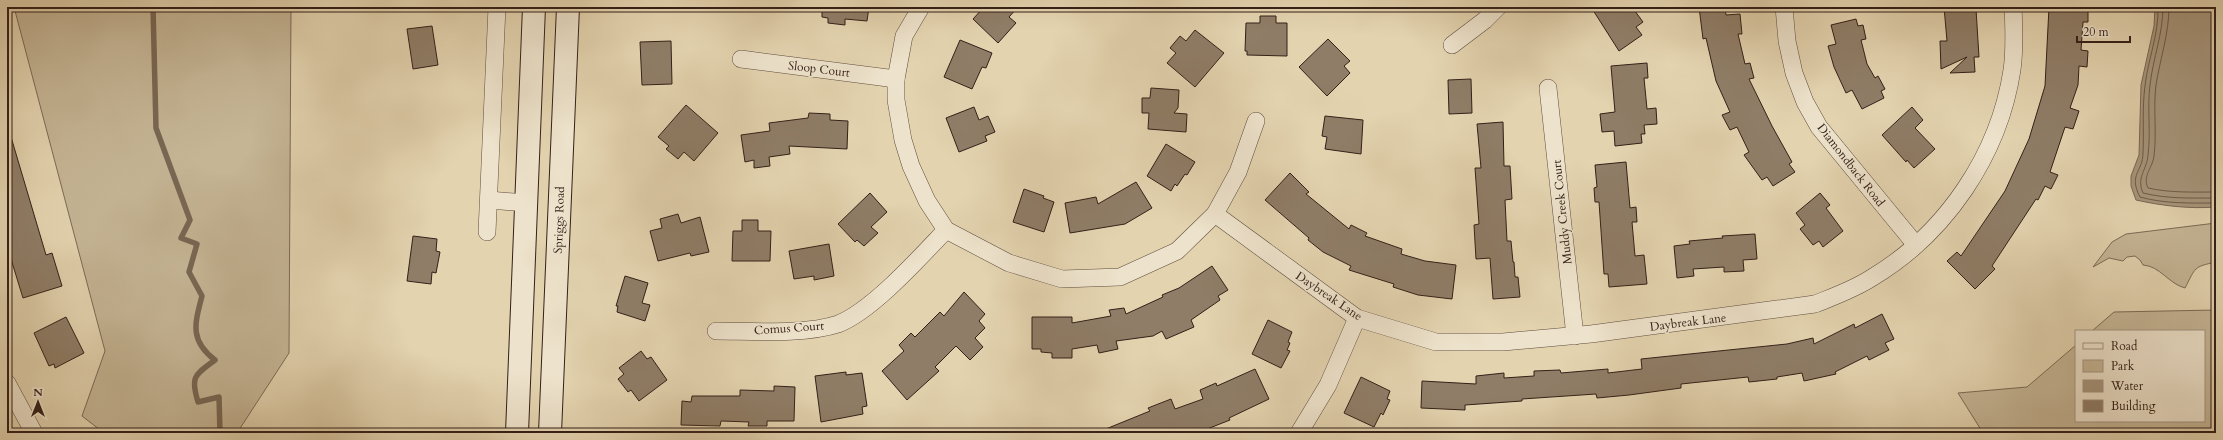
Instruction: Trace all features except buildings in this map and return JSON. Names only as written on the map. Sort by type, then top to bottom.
[{"type":"main road","points":[[517,433],[534,7]]},
{"type":"main road","name":"Spriggs Road","points":[[550,433],[568,7]]},
{"type":"street","points":[[487,232],[497,7]]},
{"type":"street","points":[[920,7],[904,36],[896,79],[898,107],[903,140],[911,166],[927,201],[946,230],[1009,263],[1062,279],[1120,277],[1177,251],[1215,214],[1238,172],[1256,121]]},
{"type":"street","points":[[1452,45],[1485,20],[1498,7]]},
{"type":"street","name":"Diamondback Road","points":[[1784,7],[1787,41],[1794,73],[1809,108],[1820,127],[1842,156],[1916,245]]},
{"type":"street","name":"Daybreak Lane","points":[[1215,214],[1357,318],[1436,342],[1503,342],[1575,336],[1815,304],[1845,292],[1873,278],[1916,245],[1938,224],[1960,198],[1977,169],[1995,133],[2006,102],[2012,69],[2014,36],[2013,7]]},
{"type":"street","name":"Sloop Court","points":[[741,59],[896,79]]},
{"type":"street","name":"Muddy Creek Court","points":[[1548,88],[1575,336]]},
{"type":"street","points":[[489,200],[526,203]]},
{"type":"street","name":"Comus Court","points":[[716,330],[809,329],[838,324],[869,305],[946,230]]},
{"type":"street","points":[[1299,433],[1328,385],[1357,318]]},
{"type":"street","points":[[7,383],[34,433]]},
{"type":"green space","points":[[14,7],[291,7],[289,353],[237,433],[104,433],[82,416],[105,351]]},
{"type":"green space","points":[[2216,223],[2216,262],[2203,265],[2196,269],[2185,288],[2174,283],[2154,268],[2143,265],[2135,256],[2127,257],[2123,261],[2109,258],[2093,267],[2112,242],[2126,234]]},
{"type":"green space","points":[[2216,310],[2216,433],[1983,433],[1958,393],[2027,387],[2075,346],[2075,422],[2205,422],[2205,330],[2093,330],[2114,312]]},
{"type":"water","points":[[2155,7],[2216,7],[2216,207],[2196,208],[2156,204],[2136,200],[2131,186],[2131,176],[2139,155],[2141,85],[2154,26]]},
{"type":"waterway","points":[[153,7],[156,128],[190,220],[181,238],[197,244],[189,272],[202,296],[197,315],[196,331],[201,345],[215,360],[199,373],[196,377],[194,387],[198,402],[219,397],[220,433]]}]
